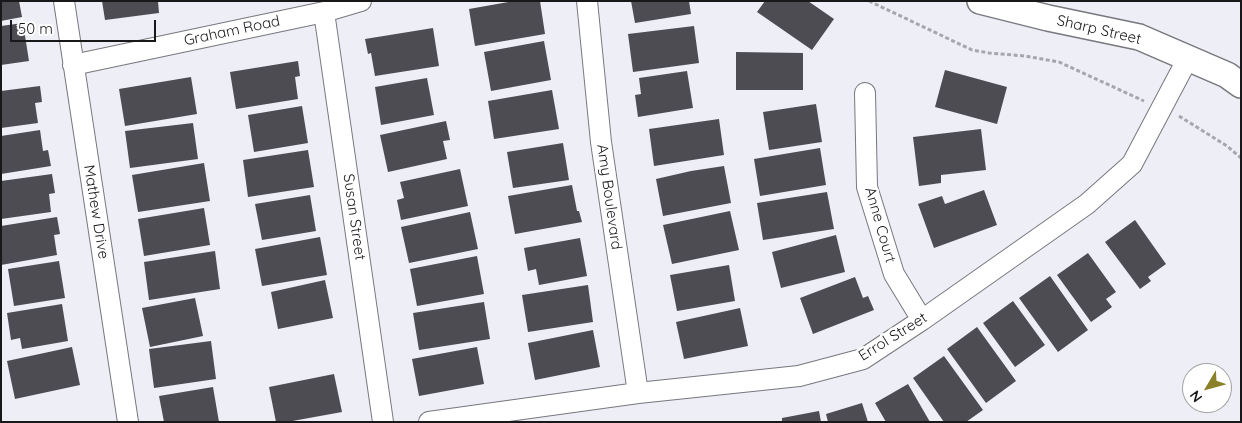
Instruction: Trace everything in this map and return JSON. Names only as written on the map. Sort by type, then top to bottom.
[{"type":"street","name":"Mathew Drive","points":[[64,1],[72,65],[128,422]]},
{"type":"street","name":"Graham Road","points":[[72,65],[324,12],[361,1]]},
{"type":"street","name":"Amy Boulevard","points":[[587,1],[601,142],[638,393]]},
{"type":"street","name":"Sharp Street","points":[[980,1],[1048,18],[1139,37],[1228,75],[1241,85]]},
{"type":"street","name":"Susan Street","points":[[324,12],[383,422]]},
{"type":"street","name":"Errol Street","points":[[430,422],[638,393],[799,376],[863,359],[922,320],[1087,204],[1132,164],[1188,58]]},
{"type":"street","name":"Anne Court","points":[[865,93],[867,187],[894,274],[922,320]]},
{"type":"path","points":[[869,1],[972,50],[1059,62],[1183,117],[1227,146],[1241,158]]},
{"type":"building","points":[[1,1],[19,1],[22,17],[1,21]]},
{"type":"building","points":[[102,1],[158,1],[159,13],[105,20]]},
{"type":"building","points":[[514,1],[540,1],[545,34],[475,46],[469,9]]},
{"type":"building","points":[[631,1],[689,1],[691,14],[635,23]]},
{"type":"building","points":[[765,1],[808,1],[834,19],[812,50],[757,12]]},
{"type":"building","points":[[23,23],[29,61],[1,65],[1,26]]},
{"type":"building","points":[[694,26],[699,63],[633,72],[628,34]]},
{"type":"building","points":[[433,28],[439,66],[375,76],[371,53],[368,54],[365,39]]},
{"type":"building","points":[[544,41],[551,80],[491,91],[484,52]]},
{"type":"building","points":[[736,52],[803,53],[803,90],[736,90]]},
{"type":"building","points":[[298,61],[300,76],[295,77],[298,99],[236,109],[230,72]]},
{"type":"building","points":[[945,70],[1007,87],[997,124],[935,107]]},
{"type":"building","points":[[687,71],[693,108],[638,117],[635,95],[641,94],[639,78]]},
{"type":"building","points":[[191,77],[197,114],[125,126],[119,89]]},
{"type":"building","points":[[427,78],[434,115],[381,125],[375,87]]},
{"type":"building","points":[[40,86],[42,102],[35,103],[38,123],[1,128],[1,91]]},
{"type":"building","points":[[552,90],[559,129],[494,139],[488,101]]},
{"type":"building","points":[[816,104],[822,142],[769,150],[763,112]]},
{"type":"building","points":[[302,106],[308,143],[254,152],[248,115]]},
{"type":"building","points":[[719,119],[724,155],[654,166],[649,129]]},
{"type":"building","points":[[446,121],[450,140],[443,141],[447,159],[388,172],[380,135]]},
{"type":"building","points":[[193,123],[198,159],[130,168],[125,131]]},
{"type":"building","points":[[981,129],[986,170],[941,175],[941,183],[919,186],[913,137]]},
{"type":"building","points":[[40,130],[43,151],[48,150],[51,166],[1,174],[1,136]]},
{"type":"building","points":[[563,143],[569,180],[513,188],[507,152]]},
{"type":"building","points":[[820,148],[826,185],[760,196],[754,159]]},
{"type":"building","points":[[308,150],[314,187],[248,197],[243,160]]},
{"type":"building","points":[[204,163],[210,201],[138,212],[132,175]]},
{"type":"building","points":[[724,166],[731,203],[663,216],[656,179]]},
{"type":"building","points":[[460,169],[468,206],[401,220],[397,200],[404,198],[400,182]]},
{"type":"building","points":[[52,174],[55,193],[49,194],[51,212],[1,219],[1,181]]},
{"type":"building","points":[[572,185],[577,211],[579,211],[582,222],[515,234],[508,196]]},
{"type":"building","points":[[984,190],[997,225],[934,248],[918,204],[942,196],[945,204]]},
{"type":"building","points":[[827,192],[834,229],[763,240],[757,203]]},
{"type":"building","points":[[310,195],[316,231],[262,240],[255,204]]},
{"type":"building","points":[[204,208],[210,245],[144,256],[138,219]]},
{"type":"building","points":[[730,211],[739,250],[672,264],[663,225]]},
{"type":"building","points":[[470,212],[478,249],[409,263],[401,227]]},
{"type":"building","points":[[57,217],[60,234],[54,235],[57,255],[1,265],[1,226]]},
{"type":"building","points":[[1135,220],[1166,264],[1148,277],[1151,281],[1140,289],[1105,242]]},
{"type":"building","points":[[836,235],[845,272],[781,288],[772,252]]},
{"type":"building","points":[[320,237],[327,275],[262,286],[255,249]]},
{"type":"building","points":[[580,238],[587,276],[539,285],[536,269],[528,271],[524,248]]},
{"type":"building","points":[[215,251],[220,289],[149,300],[144,262]]},
{"type":"building","points":[[1088,253],[1116,292],[1106,299],[1112,307],[1091,322],[1057,275]]},
{"type":"building","points":[[477,256],[484,294],[417,306],[410,269]]},
{"type":"building","points":[[59,261],[65,298],[14,306],[8,269]]},
{"type":"building","points":[[729,265],[735,301],[677,311],[670,275]]},
{"type":"building","points":[[1050,276],[1088,330],[1058,352],[1019,298]]},
{"type":"building","points":[[855,277],[863,298],[868,296],[874,310],[813,334],[800,298]]},
{"type":"building","points":[[325,280],[333,318],[278,329],[271,292]]},
{"type":"building","points":[[588,285],[593,322],[528,332],[522,295]]},
{"type":"building","points":[[195,298],[203,336],[150,347],[142,308]]},
{"type":"building","points":[[1013,301],[1045,345],[1015,367],[983,323]]},
{"type":"building","points":[[484,302],[490,339],[419,350],[413,313]]},
{"type":"building","points":[[62,304],[68,341],[22,349],[20,338],[11,340],[7,313]]},
{"type":"building","points":[[740,308],[748,346],[684,359],[676,322]]},
{"type":"building","points":[[977,327],[1016,381],[986,403],[947,349]]},
{"type":"building","points":[[593,330],[600,367],[535,380],[528,343]]},
{"type":"building","points":[[211,341],[216,379],[154,388],[149,349]]},
{"type":"building","points":[[72,347],[80,385],[15,399],[7,361]]},
{"type":"building","points":[[477,347],[484,384],[419,396],[412,359]]},
{"type":"building","points":[[944,356],[983,410],[966,422],[944,422],[913,378]]},
{"type":"building","points":[[334,374],[342,412],[287,422],[276,422],[269,387]]},
{"type":"building","points":[[908,384],[930,422],[886,422],[875,403]]},
{"type":"building","points":[[213,387],[219,422],[164,422],[159,396]]},
{"type":"building","points":[[862,403],[868,422],[828,422],[826,414]]},
{"type":"building","points":[[819,411],[821,422],[782,422],[782,418]]}]
